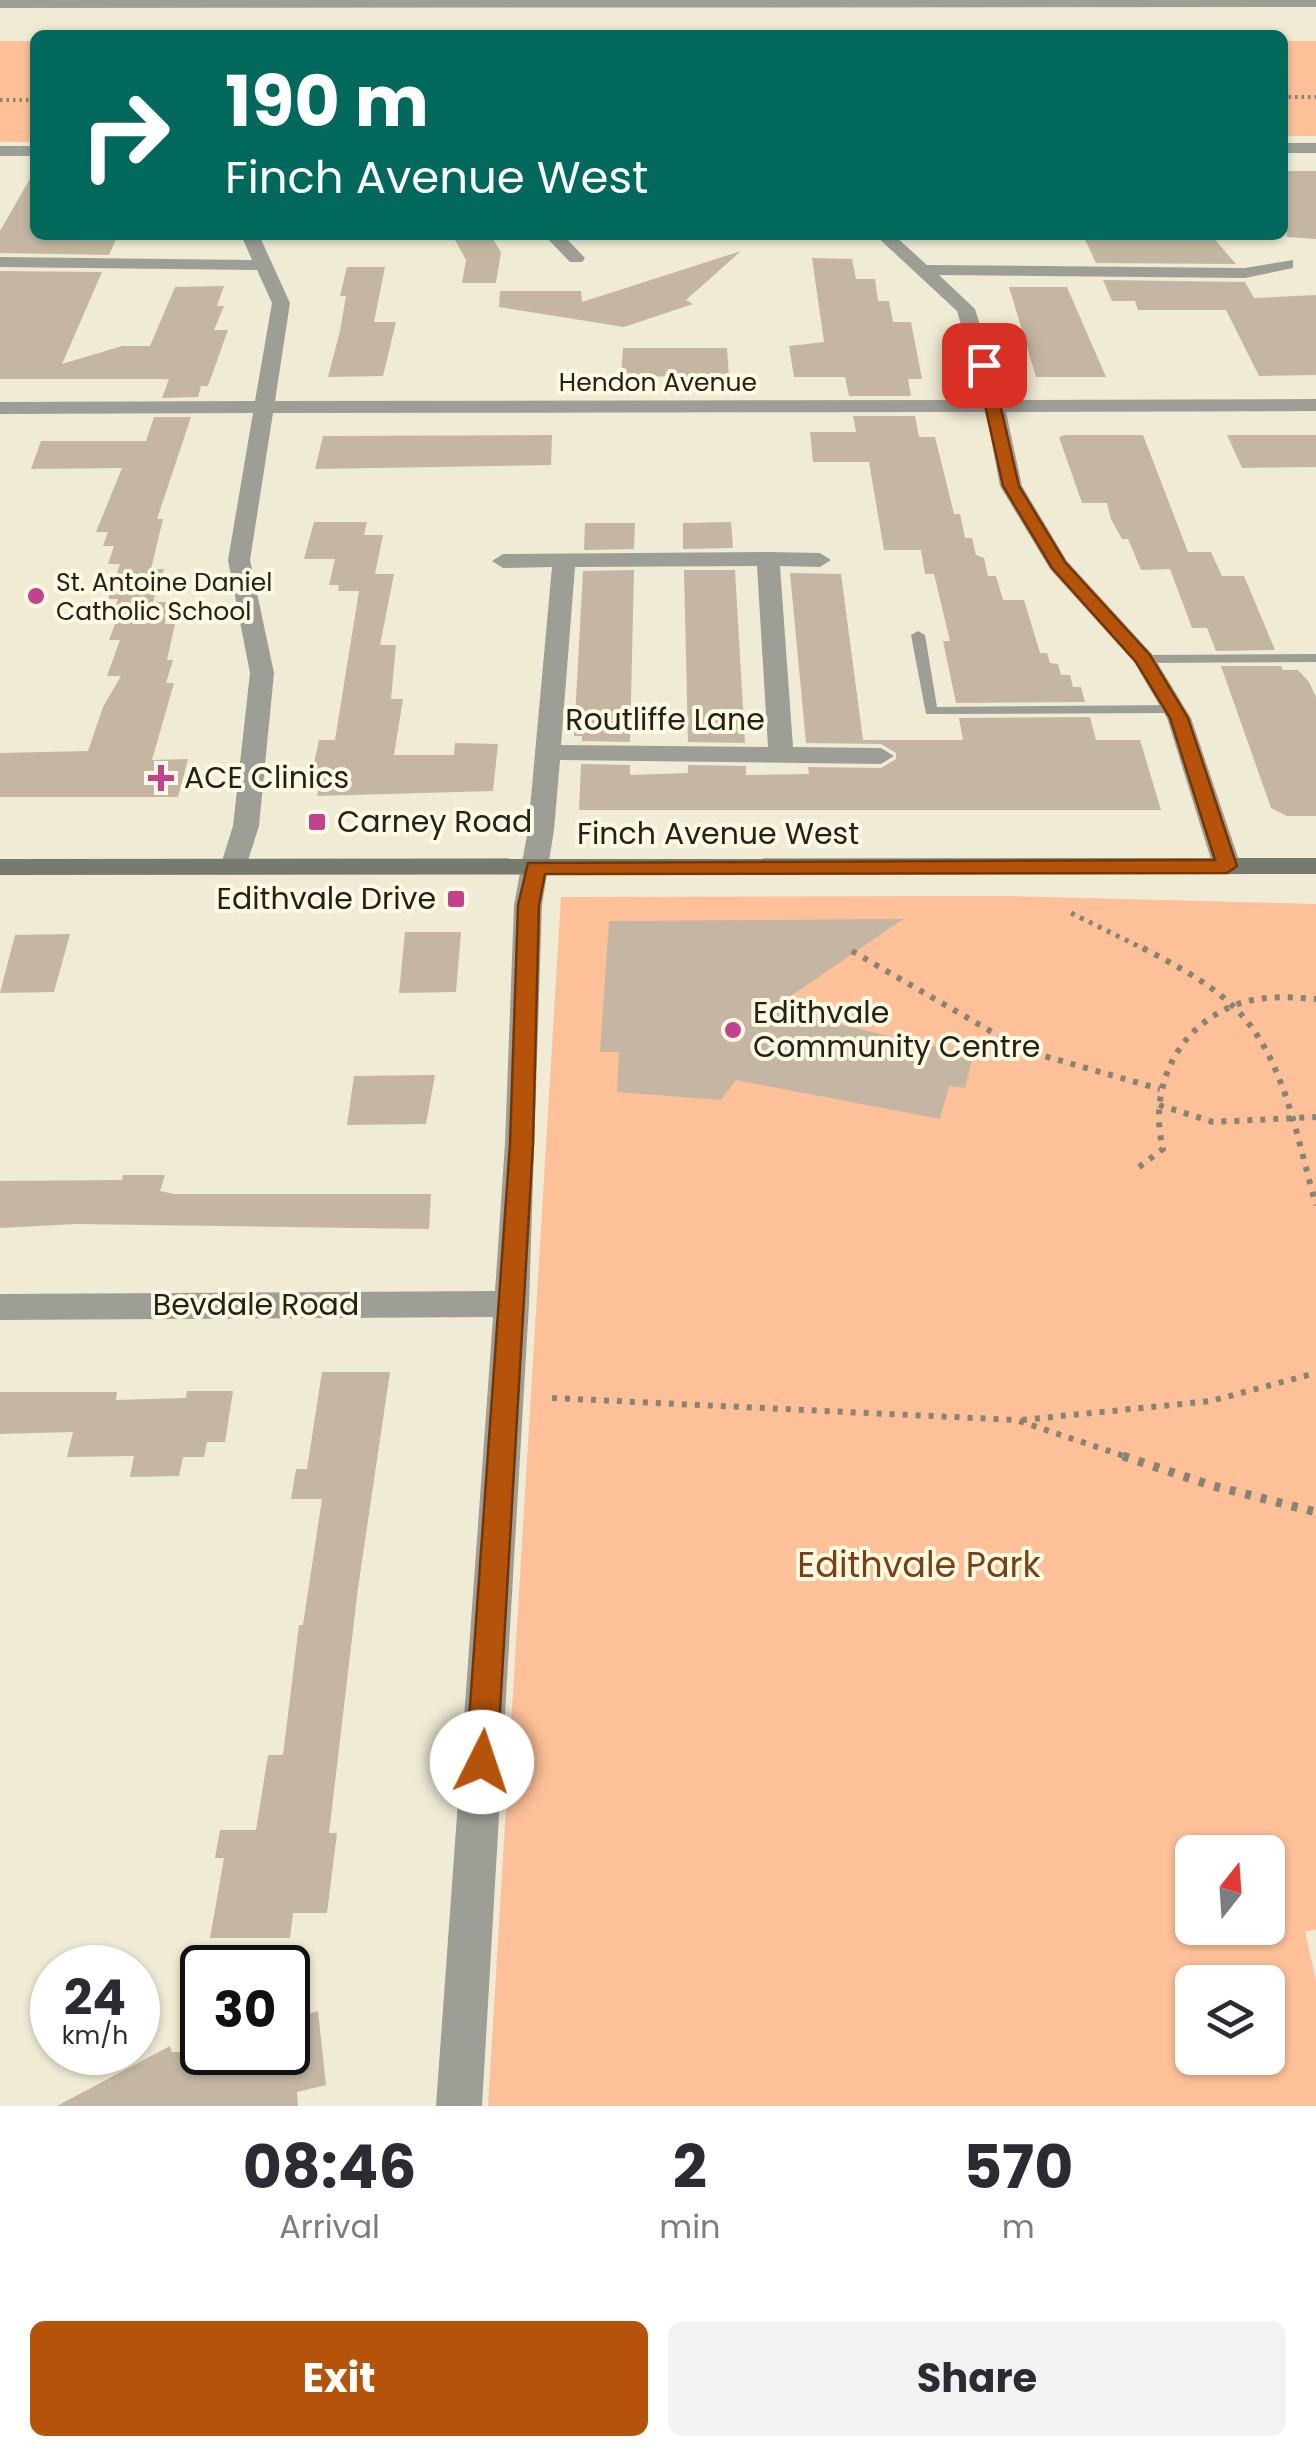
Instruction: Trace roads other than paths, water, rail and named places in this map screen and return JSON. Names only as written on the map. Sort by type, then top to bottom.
[{"type":"main road","name":"Finch Avenue West","points":[[0,867],[1316,866]]},
{"type":"street","points":[[0,4],[1316,4]]},
{"type":"street","points":[[1288,148],[1316,148]]},
{"type":"street","points":[[0,151],[30,151]]},
{"type":"street","points":[[234,867],[247,817],[262,673],[240,560],[280,303],[252,240]]},
{"type":"street","points":[[557,240],[576,258]]},
{"type":"street","points":[[889,240],[966,309],[994,405],[1011,486],[1058,564],[1144,659],[1174,709],[1227,866]]},
{"type":"street","points":[[0,262],[265,265]]},
{"type":"street","points":[[922,270],[1246,273],[1287,264]]},
{"type":"street","name":"Hendon Avenue","points":[[0,408],[1316,405]]},
{"type":"street","name":"Routliffe Lane","points":[[768,559],[781,754]]},
{"type":"street","points":[[504,560],[820,560]]},
{"type":"street","name":"Routliffe Lane","points":[[536,867],[564,560]]},
{"type":"street","name":"Routliffe Lane","points":[[548,752],[880,756]]},
{"type":"street","points":[[458,2106],[512,1304],[528,905],[536,867]]},
{"type":"street","name":"Bevdale Road","points":[[0,1307],[512,1304]]},
{"type":"lane","points":[[918,635],[931,711],[1174,709]]},
{"type":"lane","points":[[1144,659],[1316,658]]},
{"type":"place","name":"St. Antoine Daniel Catholic School","points":[[36,596]]},
{"type":"place","name":"ACE Clinics","points":[[161,778]]},
{"type":"place","name":"Carney Road","points":[[317,822]]},
{"type":"place","name":"Edithvale Drive","points":[[456,899]]},
{"type":"place","name":"Edithvale Community Centre","points":[[733,1030]]},
{"type":"park label","name":"Edithvale Park","points":[[919,1565]]}]
